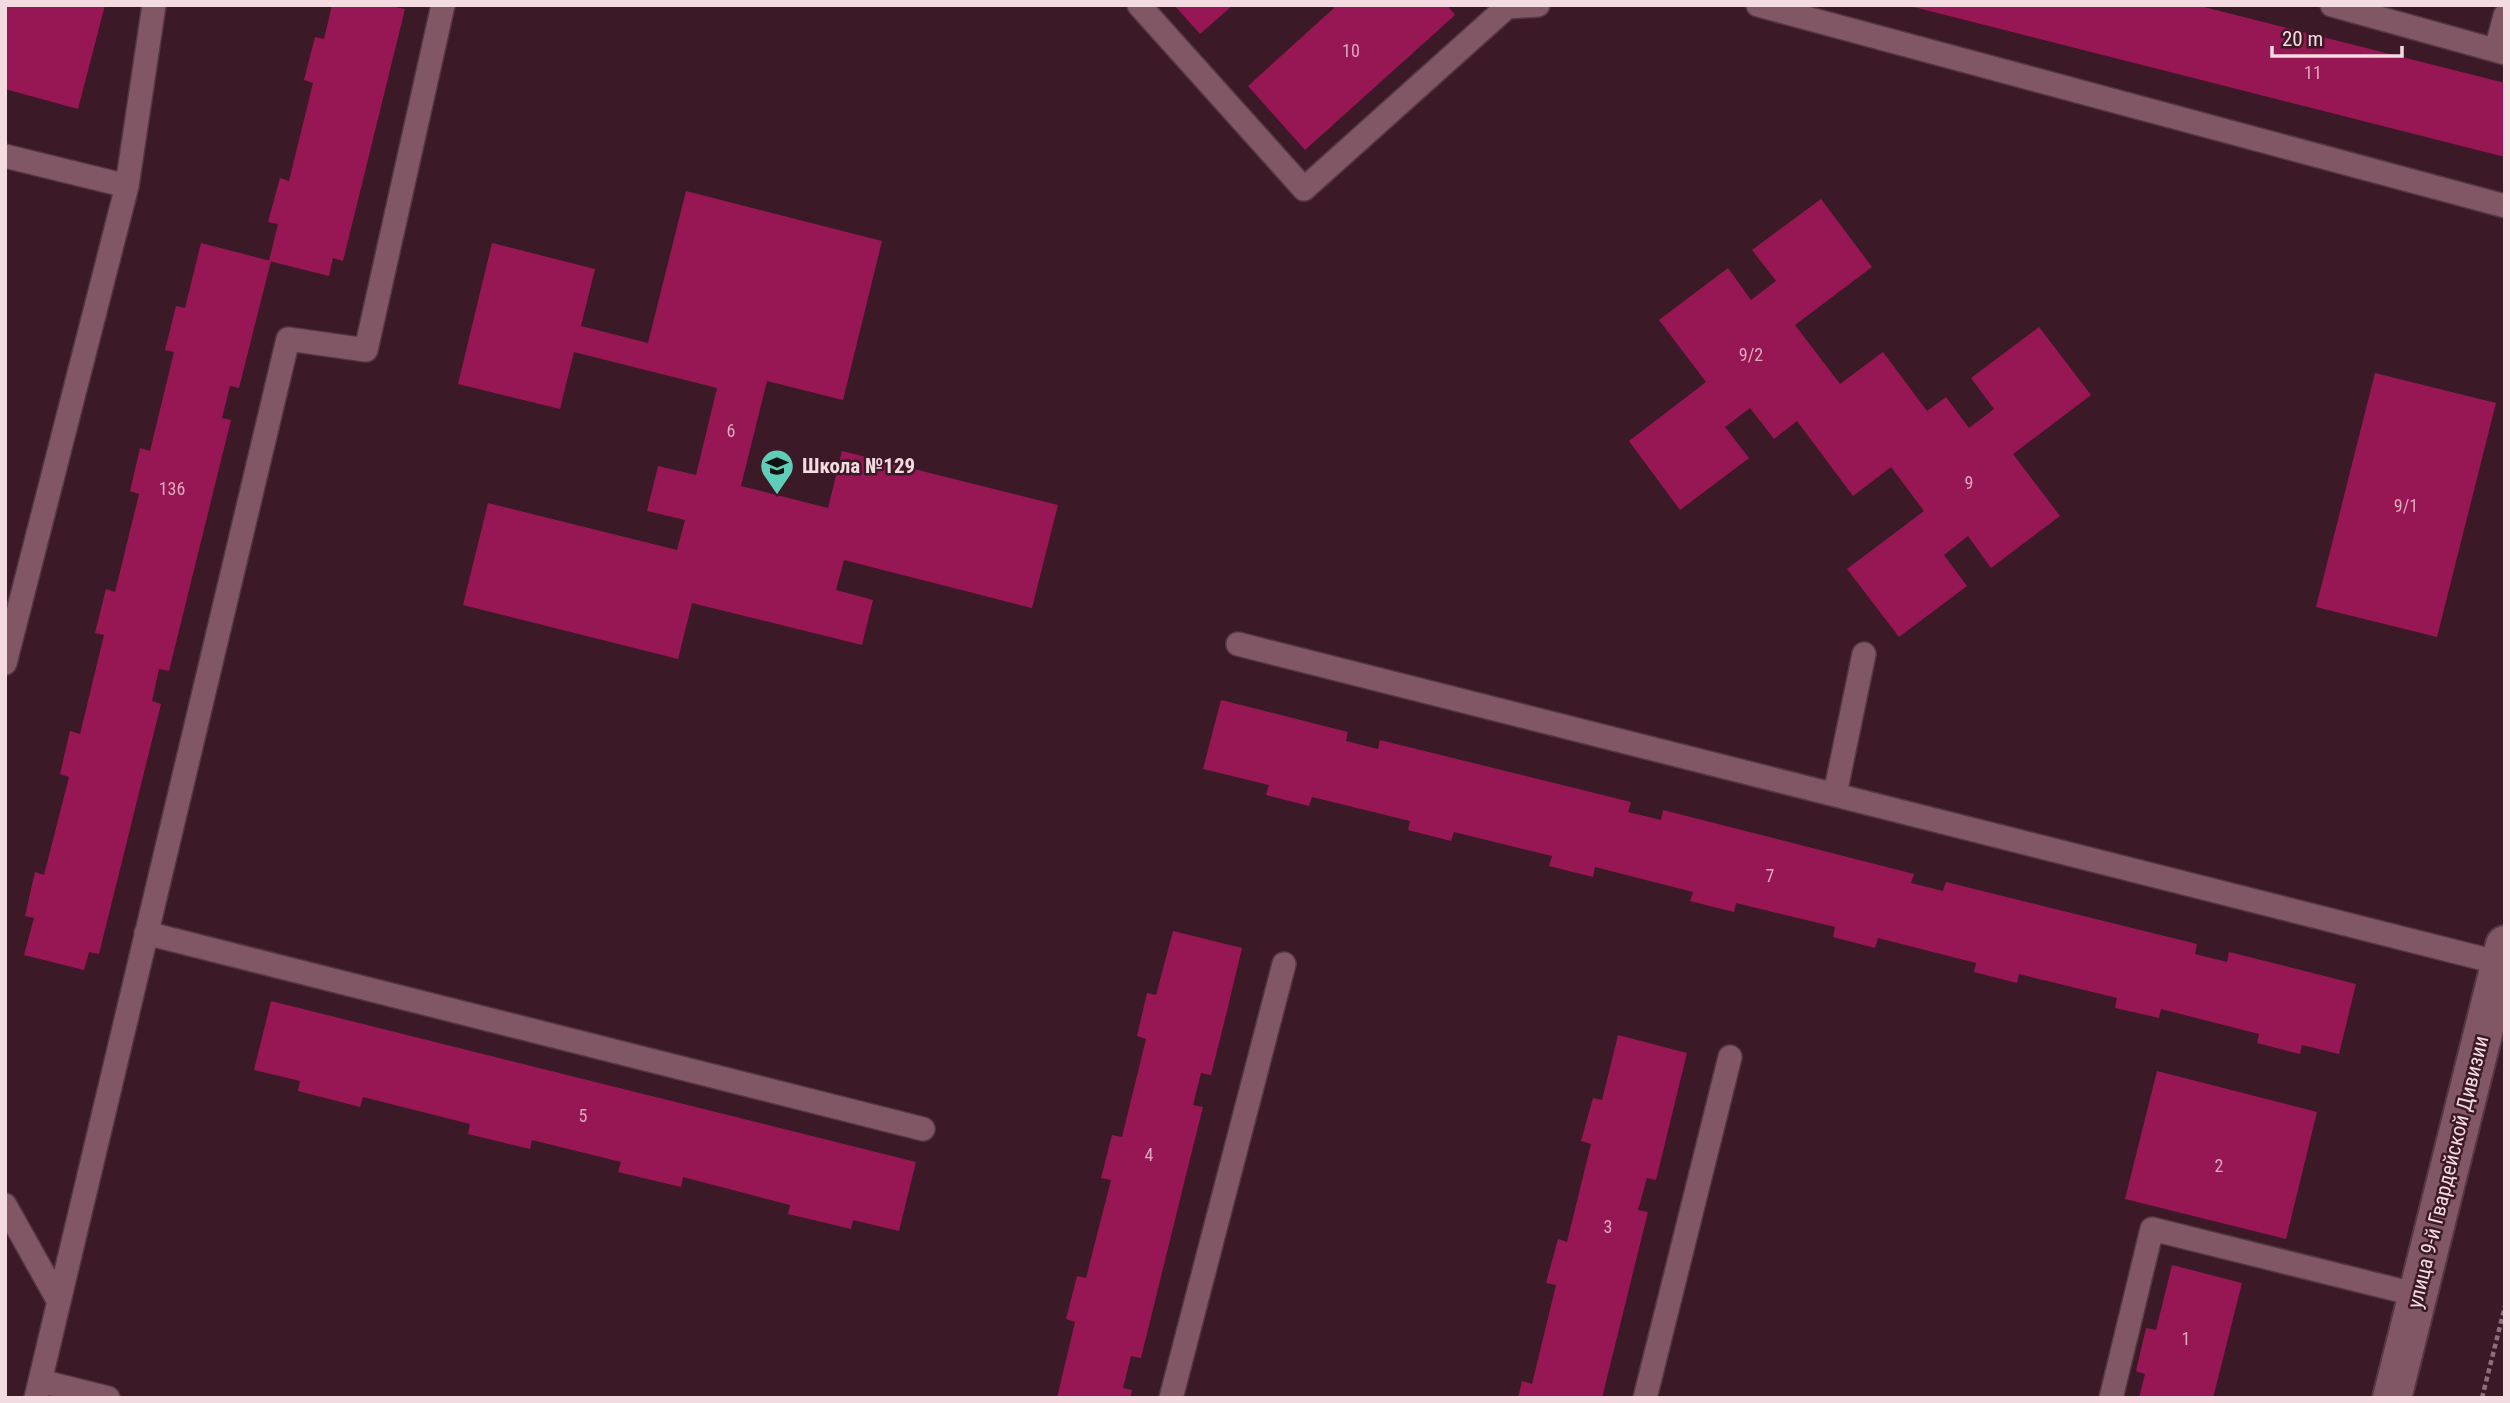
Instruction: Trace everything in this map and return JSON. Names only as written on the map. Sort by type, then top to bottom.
[{"type":"street","name":"улица 9-й Гвардейской Дивизии","points":[[2392,1398],[2503,954]]},
{"type":"lane","points":[[5,663],[127,186],[154,5]]},
{"type":"lane","points":[[108,1398],[38,1389],[288,340],[366,351],[443,5]]},
{"type":"lane","points":[[1139,5],[1304,189],[1506,6],[1538,5]]},
{"type":"lane","points":[[1758,5],[2505,206]]},
{"type":"lane","points":[[2332,5],[2500,51],[2505,16]]},
{"type":"lane","points":[[5,156],[127,186]]},
{"type":"lane","points":[[1238,643],[1835,794],[2503,954]]},
{"type":"lane","points":[[1835,794],[1864,654]]},
{"type":"lane","points":[[146,933],[923,1129]]},
{"type":"lane","points":[[1171,1398],[1284,964]]},
{"type":"lane","points":[[1645,1398],[1730,1057]]},
{"type":"lane","points":[[5,1205],[58,1300]]},
{"type":"lane","points":[[2111,1398],[2152,1228],[2418,1295]]},
{"type":"path","points":[[2482,1398],[2505,1306]]},
{"type":"building","points":[[5,5],[105,5],[78,109],[5,89]]},
{"type":"building","points":[[332,5],[396,5],[395,7],[405,9],[343,261],[333,258],[329,276],[269,261],[278,224],[268,222],[280,178],[289,181],[313,83],[304,80],[315,37],[324,39]]},
{"type":"building","points":[[1174,5],[1233,5],[1200,34]]},
{"type":"building","points":[[1332,5],[1447,5],[1455,15],[1305,150],[1248,86],[1334,8]]},
{"type":"building","points":[[1906,5],[2196,5],[2505,83],[2505,157]]},
{"type":"building","points":[[686,191],[882,241],[843,400],[767,381],[741,486],[828,508],[842,451],[1058,505],[1032,608],[844,560],[836,590],[873,600],[862,645],[692,603],[678,659],[463,605],[488,503],[677,550],[685,520],[647,511],[658,466],[696,475],[717,388],[574,352],[560,409],[458,384],[492,243],[595,269],[581,326],[648,343]]},
{"type":"building","points":[[1821,199],[1872,267],[1795,325],[1840,384],[1883,352],[1927,411],[1946,397],[1969,428],[1994,409],[1971,378],[2039,327],[2091,395],[2013,454],[2060,516],[1991,568],[1968,536],[1944,555],[1967,586],[1899,637],[1847,569],[1924,511],[1891,467],[1853,496],[1797,421],[1774,439],[1750,408],[1725,427],[1749,458],[1680,510],[1629,441],[1706,382],[1659,320],[1728,268],[1751,300],[1776,281],[1752,250]]},
{"type":"building","points":[[201,243],[271,261],[239,388],[230,386],[222,418],[231,420],[169,671],[159,669],[152,701],[161,704],[99,954],[89,952],[84,970],[24,955],[34,918],[25,916],[35,872],[44,875],[69,777],[60,774],[70,731],[80,734],[104,635],[95,633],[106,589],[115,592],[139,494],[130,491],[140,448],[150,451],[174,352],[165,350],[176,306],[185,308]]},
{"type":"building","points":[[2375,373],[2496,403],[2437,637],[2316,607]]},
{"type":"building","points":[[1221,700],[1348,732],[1346,741],[1378,749],[1380,740],[1631,802],[1628,812],[1661,820],[1663,810],[1914,874],[1911,883],[1943,891],[1946,882],[2197,944],[2195,954],[2227,962],[2229,952],[2356,984],[2339,1054],[2302,1045],[2300,1054],[2257,1043],[2259,1034],[2161,1009],[2159,1018],[2115,1008],[2117,998],[2019,974],[2017,983],[1974,972],[1976,963],[1878,938],[1875,948],[1833,937],[1835,927],[1736,903],[1734,912],[1690,901],[1693,892],[1595,867],[1593,877],[1549,866],[1552,856],[1454,832],[1451,841],[1408,830],[1410,821],[1312,797],[1309,806],[1266,795],[1269,785],[1203,769]]},
{"type":"building","points":[[1173,931],[1242,948],[1211,1075],[1201,1073],[1193,1105],[1203,1107],[1141,1358],[1131,1356],[1123,1388],[1132,1390],[1130,1398],[1057,1398],[1075,1322],[1066,1319],[1077,1276],[1086,1278],[1111,1180],[1101,1178],[1112,1135],[1122,1137],[1146,1039],[1137,1036],[1147,993],[1156,995]]},
{"type":"building","points":[[271,1001],[916,1162],[899,1231],[853,1220],[851,1229],[788,1214],[790,1205],[683,1177],[681,1187],[618,1172],[621,1162],[532,1140],[530,1149],[468,1134],[470,1124],[363,1097],[360,1107],[298,1091],[300,1081],[254,1070]]},
{"type":"building","points":[[1618,1035],[1687,1053],[1656,1180],[1647,1178],[1638,1210],[1648,1212],[1602,1398],[1518,1398],[1522,1381],[1532,1384],[1556,1285],[1546,1283],[1558,1239],[1567,1242],[1591,1144],[1581,1141],[1593,1098],[1602,1100]]},
{"type":"building","points":[[2157,1071],[2317,1112],[2286,1239],[2125,1199]]},
{"type":"building","points":[[2172,1265],[2242,1283],[2213,1398],[2139,1398],[2145,1374],[2136,1371],[2146,1328],[2156,1330]]},
{"type":"place","name":"Школа №129","points":[[777,496]]}]
